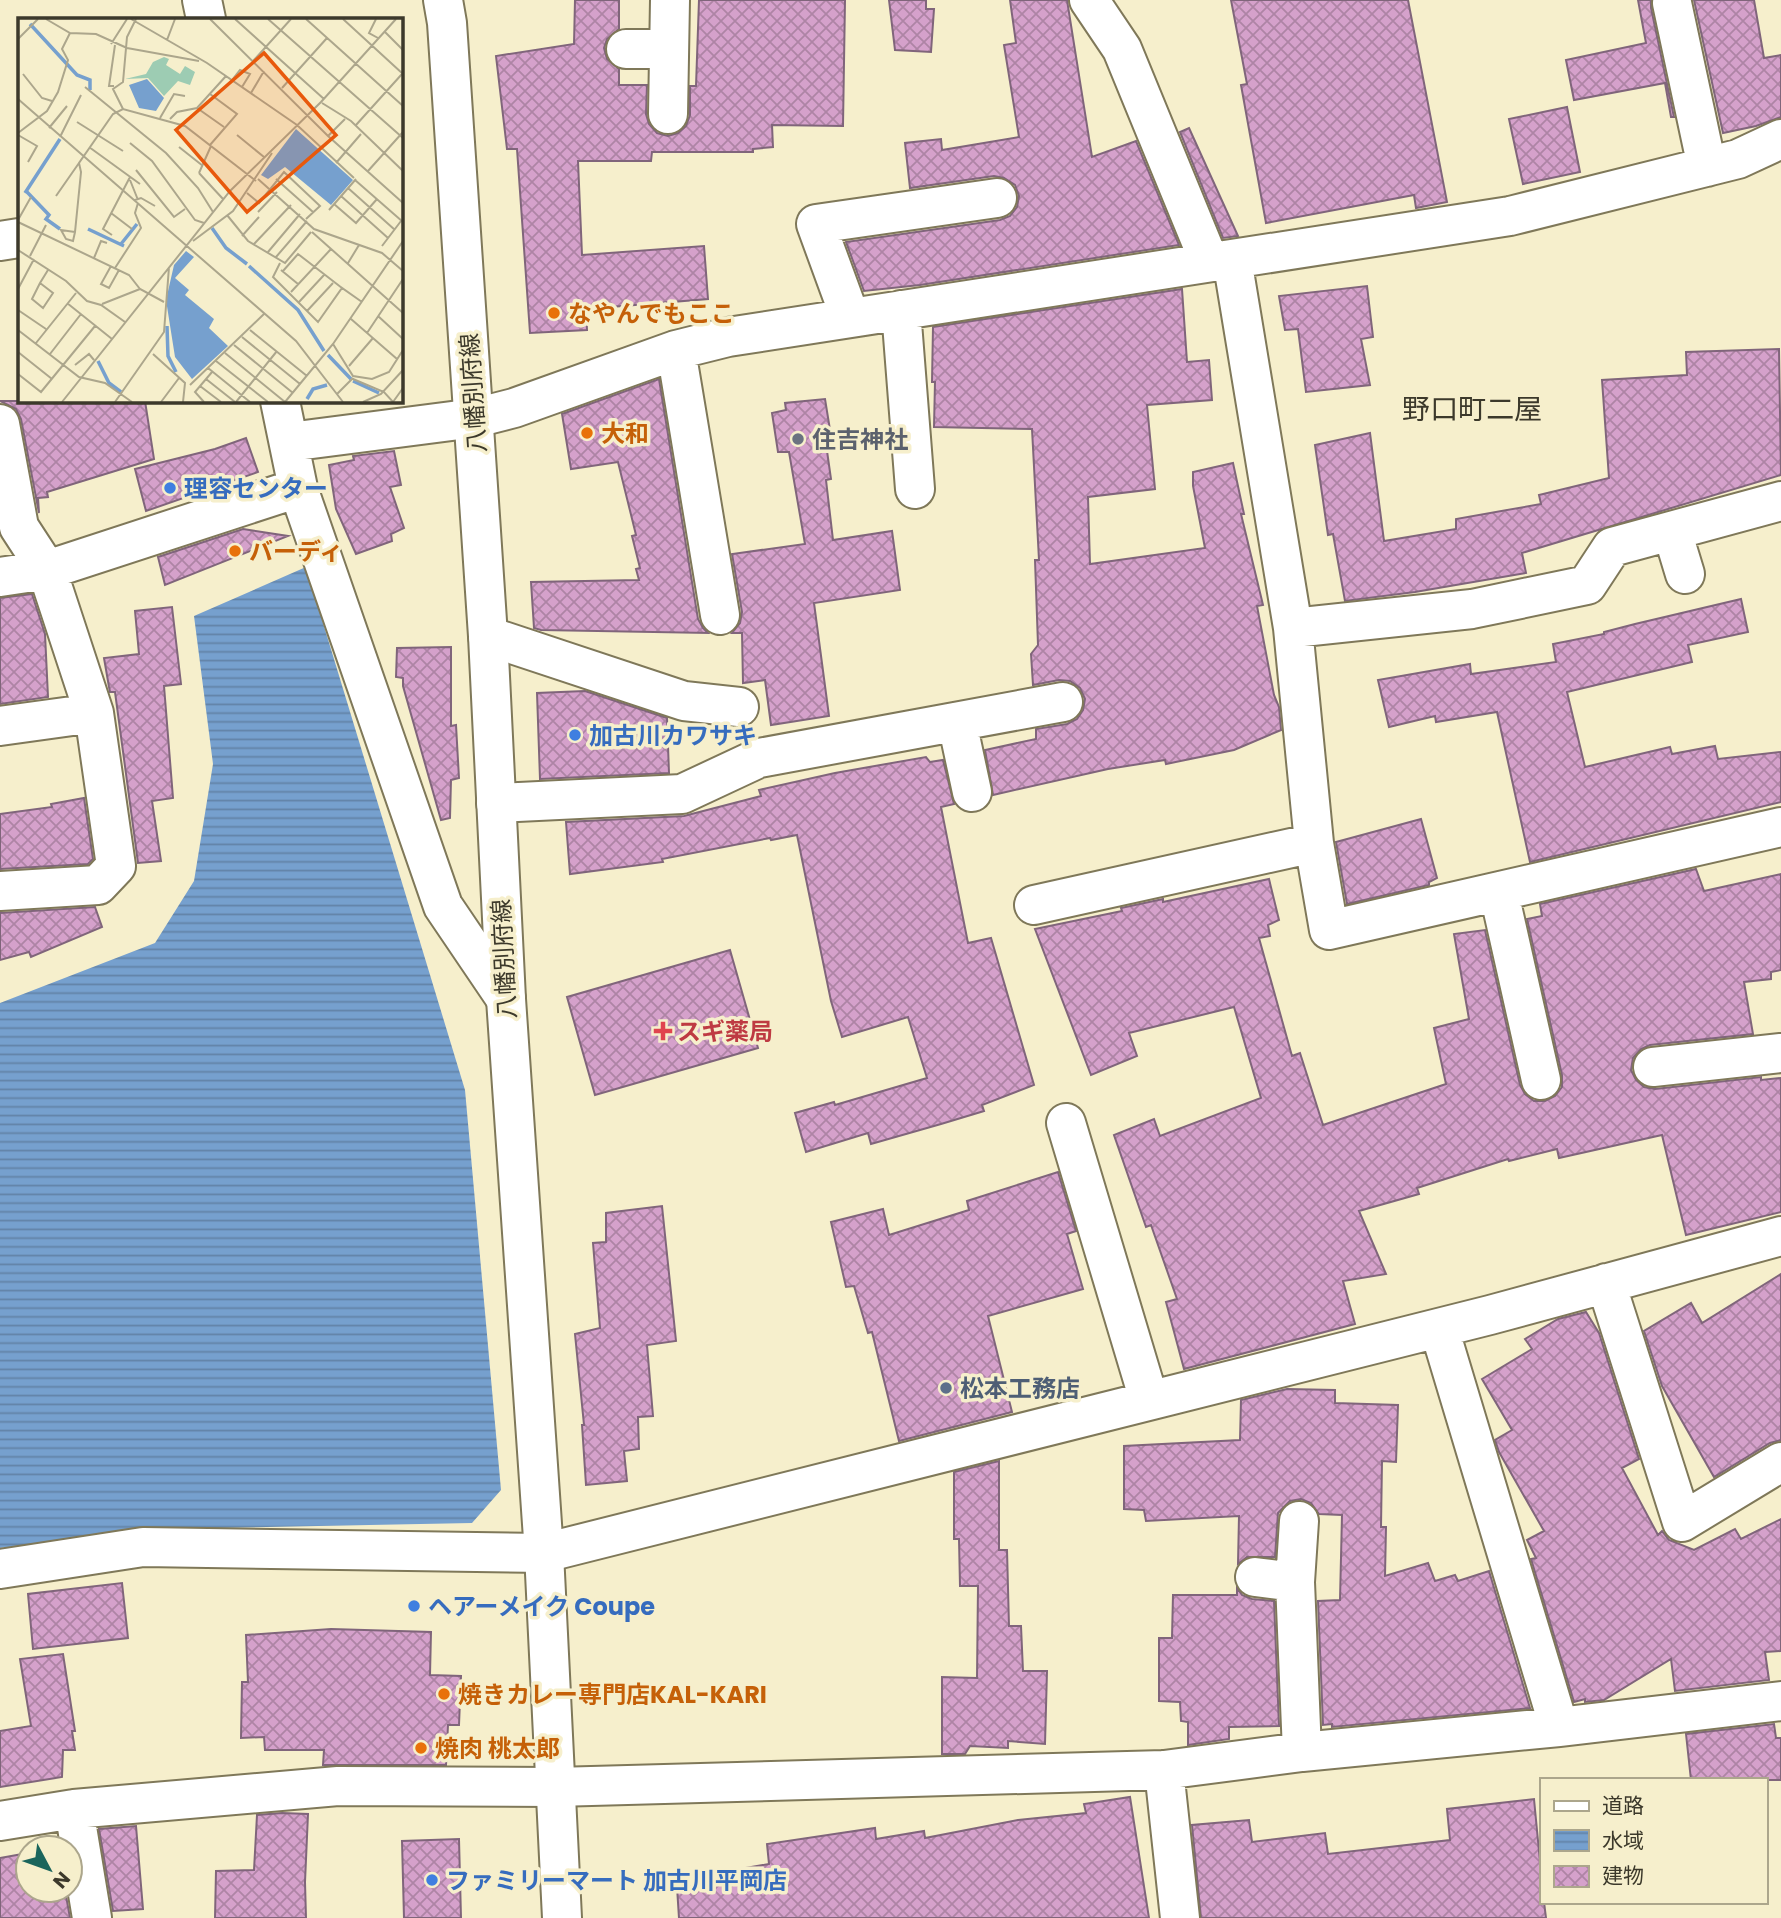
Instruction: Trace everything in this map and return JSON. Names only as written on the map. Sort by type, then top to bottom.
[{"type":"street","points":[[202,0],[206,18]]},
{"type":"street","name":"八幡別府線","points":[[443,0],[447,23],[475,418],[506,999],[544,1553],[562,1918]]},
{"type":"street","points":[[668,114],[670,0]]},
{"type":"street","points":[[1089,0],[1122,49],[1220,260],[1293,628],[1314,843],[1329,930],[1781,827]]},
{"type":"street","points":[[1672,3],[1707,167]]},
{"type":"street","points":[[626,49],[669,49]]},
{"type":"street","points":[[289,442],[475,418],[513,408],[676,350],[728,337],[1510,216],[1738,159],[1781,139]]},
{"type":"street","points":[[850,317],[816,224],[997,198]]},
{"type":"street","points":[[0,241],[18,239]]},
{"type":"street","points":[[901,310],[915,489]]},
{"type":"street","points":[[676,350],[720,615]]},
{"type":"street","points":[[280,402],[298,488],[443,906],[506,999]]},
{"type":"street","points":[[0,424],[19,527],[47,570],[94,713],[116,866],[98,885],[0,891]]},
{"type":"street","points":[[0,577],[47,570],[298,488]]},
{"type":"street","points":[[1293,628],[1476,625],[1587,585],[1612,547],[1781,501]]},
{"type":"street","points":[[1672,531],[1685,574]]},
{"type":"street","points":[[488,636],[684,701],[739,707]]},
{"type":"street","points":[[496,803],[682,794],[759,758],[1063,702]]},
{"type":"street","points":[[0,726],[94,713]]},
{"type":"street","points":[[957,722],[972,792]]},
{"type":"street","points":[[1034,905],[1314,843]]},
{"type":"street","points":[[1499,893],[1541,1080]]},
{"type":"street","points":[[1653,1067],[1781,1053]]},
{"type":"street","points":[[1066,1122],[1149,1400]]},
{"type":"street","points":[[0,1569],[143,1547],[544,1553],[1416,1331],[1439,1328],[1781,1236]]},
{"type":"street","points":[[1606,1283],[1682,1522],[1781,1462]]},
{"type":"street","points":[[1439,1328],[1559,1727]]},
{"type":"street","points":[[1299,1521],[1295,1582],[1302,1752]]},
{"type":"street","points":[[1255,1577],[1295,1582]]},
{"type":"street","points":[[0,1821],[74,1809],[338,1786],[555,1787],[1164,1770],[1302,1752],[1559,1727],[1781,1701]]},
{"type":"street","points":[[1164,1770],[1180,1918]]},
{"type":"street","points":[[74,1809],[92,1918]]},
{"type":"water","points":[[306,567],[465,1090],[501,1490],[472,1523],[164,1529],[0,1548],[0,1003],[155,943],[194,881],[213,764],[194,616]]},
{"type":"building","points":[[575,0],[619,0],[619,29],[607,39],[604,48],[607,59],[619,69],[619,85],[647,85],[646,114],[649,124],[657,133],[668,136],[678,133],[686,126],[690,115],[690,86],[696,86],[699,0],[845,0],[843,126],[772,125],[773,147],[753,149],[753,152],[652,152],[651,161],[578,161],[582,255],[704,246],[708,299],[586,309],[587,330],[530,333],[517,149],[507,149],[496,56],[574,44]]},
{"type":"building","points":[[889,0],[926,0],[926,9],[934,9],[931,52],[895,50]]},
{"type":"building","points":[[1010,0],[1067,0],[1092,157],[1136,141],[1179,245],[920,285],[864,291],[846,242],[1000,220],[1010,216],[1017,207],[1019,196],[1015,185],[1004,178],[994,176],[910,188],[905,143],[941,139],[942,150],[1019,137],[1004,45],[1016,43]]},
{"type":"building","points":[[1231,0],[1408,0],[1447,202],[1416,208],[1414,195],[1266,223],[1241,85],[1247,84]]},
{"type":"building","points":[[1638,0],[1651,0],[1674,117],[1671,117],[1665,83],[1574,100],[1566,60],[1646,43]]},
{"type":"building","points":[[1694,0],[1754,0],[1764,58],[1781,55],[1781,117],[1723,133]]},
{"type":"building","points":[[1567,107],[1580,172],[1523,184],[1509,119]]},
{"type":"building","points":[[1189,128],[1238,236],[1223,238],[1180,132]]},
{"type":"building","points":[[1367,286],[1373,337],[1361,339],[1370,385],[1306,392],[1298,329],[1285,330],[1279,296]]},
{"type":"building","points":[[1182,289],[1187,362],[1209,360],[1212,400],[1147,405],[1155,489],[1088,497],[1090,564],[1205,548],[1193,486],[1193,472],[1233,463],[1244,514],[1241,514],[1263,605],[1257,606],[1274,695],[1279,707],[1281,730],[1234,750],[1166,764],[1165,760],[1108,769],[993,795],[985,750],[1036,739],[1036,729],[1067,724],[1077,719],[1083,710],[1085,699],[1080,688],[1070,681],[1059,680],[1033,685],[1031,654],[1038,645],[1035,560],[1039,560],[1032,429],[934,427],[933,327]]},
{"type":"building","points":[[1779,349],[1781,475],[1522,553],[1526,573],[1345,601],[1333,534],[1328,535],[1315,445],[1370,433],[1384,541],[1456,529],[1456,519],[1541,504],[1539,495],[1609,478],[1602,380],[1687,375],[1686,352]]},
{"type":"building","points":[[659,379],[698,619],[708,633],[534,628],[531,582],[639,580],[636,569],[640,568],[632,536],[636,535],[618,462],[571,469],[562,414]]},
{"type":"building","points":[[825,399],[832,442],[826,444],[831,479],[826,480],[833,540],[892,531],[900,590],[814,603],[829,716],[771,725],[765,680],[743,683],[742,633],[732,633],[740,623],[742,612],[732,554],[805,544],[789,452],[778,452],[772,413],[786,410],[785,403]]},
{"type":"building","points":[[0,401],[145,402],[154,459],[47,492],[48,497],[38,498],[39,513],[21,419],[16,409]]},
{"type":"building","points":[[246,438],[258,472],[146,511],[135,469],[215,449]]},
{"type":"building","points":[[394,451],[401,485],[390,487],[404,528],[391,534],[392,541],[356,554],[336,509],[329,465],[354,460],[353,456]]},
{"type":"building","points":[[243,529],[288,536],[165,585],[158,557]]},
{"type":"building","points":[[32,594],[45,634],[48,697],[0,704],[0,598]]},
{"type":"building","points":[[1741,599],[1748,632],[1688,645],[1692,662],[1567,692],[1585,767],[1670,747],[1672,754],[1715,746],[1718,759],[1781,752],[1781,802],[1530,862],[1497,712],[1436,722],[1435,716],[1389,727],[1378,680],[1470,664],[1471,674],[1556,662],[1553,644],[1604,634]]},
{"type":"building","points":[[172,607],[181,684],[164,686],[173,798],[152,801],[161,861],[138,863],[115,692],[110,692],[104,658],[139,654],[135,611]]},
{"type":"building","points":[[451,647],[451,726],[456,725],[459,778],[451,780],[450,818],[441,820],[403,678],[396,677],[397,648]]},
{"type":"building","points":[[585,691],[667,718],[669,773],[540,779],[537,693]]},
{"type":"building","points":[[926,757],[930,762],[943,760],[954,804],[941,807],[968,943],[991,938],[1034,1085],[982,1105],[984,1111],[941,1124],[871,1144],[868,1133],[806,1152],[795,1113],[834,1102],[835,1105],[927,1078],[908,1017],[842,1037],[831,1001],[797,835],[662,859],[663,862],[570,874],[566,822],[684,816],[761,796],[759,790]]},
{"type":"building","points":[[84,798],[93,859],[88,864],[0,869],[0,814],[52,807],[51,804]]},
{"type":"building","points":[[1421,819],[1437,878],[1429,882],[1429,885],[1347,904],[1336,842]]},
{"type":"building","points":[[1696,869],[1704,891],[1781,874],[1781,970],[1771,972],[1771,979],[1744,982],[1753,1034],[1650,1045],[1641,1049],[1633,1058],[1631,1070],[1636,1080],[1644,1087],[1655,1089],[1761,1077],[1761,1080],[1781,1078],[1781,1212],[1686,1235],[1662,1135],[1559,1158],[1557,1149],[1509,1161],[1508,1159],[1417,1188],[1419,1194],[1359,1211],[1386,1274],[1343,1281],[1355,1324],[1184,1369],[1166,1302],[1177,1299],[1151,1225],[1146,1227],[1114,1135],[1154,1119],[1160,1136],[1261,1098],[1234,1007],[1129,1033],[1137,1056],[1091,1075],[1035,929],[1122,911],[1121,908],[1163,899],[1163,902],[1269,879],[1279,920],[1268,925],[1270,936],[1259,938],[1292,1056],[1300,1053],[1323,1125],[1446,1084],[1434,1028],[1469,1019],[1454,934],[1485,930],[1520,1085],[1525,1094],[1534,1101],[1545,1101],[1555,1096],[1562,1087],[1562,1075],[1527,919],[1542,916],[1540,904]]},
{"type":"building","points":[[95,907],[102,927],[31,957],[29,952],[0,960],[0,913]]},
{"type":"building","points":[[730,950],[758,1048],[595,1095],[567,997]]},
{"type":"building","points":[[1058,1172],[1076,1231],[1067,1234],[1083,1289],[988,1316],[1012,1412],[899,1441],[872,1332],[868,1333],[854,1286],[846,1287],[831,1222],[883,1209],[889,1235],[969,1210],[967,1201]]},
{"type":"building","points":[[662,1206],[676,1341],[647,1345],[653,1416],[638,1417],[639,1449],[624,1451],[627,1481],[586,1485],[584,1425],[575,1334],[600,1328],[593,1243],[606,1242],[606,1213]]},
{"type":"building","points":[[1781,1274],[1781,1440],[1770,1443],[1714,1477],[1662,1386],[1644,1331],[1691,1303],[1702,1323]]},
{"type":"building","points":[[1586,1312],[1599,1333],[1639,1459],[1622,1468],[1658,1535],[1662,1531],[1669,1540],[1694,1550],[1735,1529],[1741,1539],[1781,1519],[1781,1651],[1765,1652],[1769,1680],[1675,1691],[1671,1659],[1604,1700],[1585,1702],[1585,1699],[1574,1702],[1531,1559],[1536,1558],[1527,1540],[1544,1531],[1499,1452],[1495,1440],[1512,1430],[1482,1379],[1532,1349],[1525,1339],[1558,1319]]},
{"type":"building","points":[[1287,1389],[1335,1390],[1335,1403],[1398,1405],[1396,1462],[1382,1461],[1381,1527],[1386,1527],[1385,1576],[1428,1563],[1435,1581],[1455,1575],[1458,1581],[1489,1571],[1530,1708],[1332,1727],[1332,1724],[1323,1725],[1318,1601],[1340,1600],[1342,1515],[1319,1514],[1311,1503],[1301,1499],[1290,1501],[1278,1513],[1275,1557],[1247,1557],[1238,1564],[1239,1516],[1146,1521],[1144,1510],[1124,1509],[1124,1446],[1240,1440],[1241,1400]]},
{"type":"building","points":[[999,1461],[999,1550],[1007,1550],[1009,1626],[1021,1626],[1023,1671],[1047,1671],[1045,1744],[1008,1741],[1008,1748],[970,1746],[965,1754],[942,1754],[942,1677],[977,1678],[978,1586],[960,1586],[959,1539],[954,1539],[954,1472]]},
{"type":"building","points":[[122,1583],[128,1638],[33,1649],[28,1594]]},
{"type":"building","points":[[1237,1588],[1242,1595],[1252,1599],[1274,1601],[1279,1726],[1229,1727],[1229,1739],[1188,1745],[1188,1722],[1181,1721],[1180,1702],[1159,1701],[1159,1638],[1172,1638],[1173,1595],[1237,1595]]},
{"type":"building","points":[[331,1629],[431,1632],[430,1675],[461,1676],[459,1725],[448,1725],[446,1765],[323,1765],[324,1750],[265,1750],[264,1737],[241,1738],[242,1682],[248,1682],[246,1635]]},
{"type":"building","points":[[63,1654],[75,1731],[72,1731],[75,1750],[63,1750],[62,1777],[0,1787],[0,1731],[31,1726],[20,1659]]},
{"type":"building","points":[[1774,1724],[1776,1738],[1781,1738],[1781,1780],[1691,1778],[1686,1734]]},
{"type":"building","points":[[1130,1797],[1149,1918],[679,1918],[677,1887],[747,1882],[745,1868],[769,1864],[767,1844],[875,1828],[876,1839],[924,1831],[925,1838],[1018,1820],[1086,1813],[1084,1804]]},
{"type":"building","points":[[1534,1799],[1540,1862],[1540,1904],[1544,1904],[1546,1918],[1201,1918],[1192,1825],[1249,1820],[1252,1842],[1325,1833],[1328,1854],[1450,1840],[1447,1809]]},
{"type":"building","points":[[308,1814],[306,1918],[215,1918],[216,1871],[254,1870],[257,1815]]},
{"type":"building","points":[[136,1826],[143,1909],[113,1911],[99,1829]]},
{"type":"building","name":"ファミリーマート 加古川平岡店","points":[[459,1839],[461,1918],[404,1918],[402,1841]]},
{"type":"building","points":[[14,1856],[14,1904],[68,1904],[70,1918],[0,1918],[0,1858]]},
{"type":"place","name":"なやんでもここ","points":[[554,313]]},
{"type":"place","name":"大和","points":[[587,433]]},
{"type":"place","name":"住吉神社","points":[[798,439]]},
{"type":"place","name":"理容センター","points":[[170,488]]},
{"type":"place","name":"バーディ","points":[[235,551]]},
{"type":"place","name":"加古川カワサキ","points":[[575,735]]},
{"type":"place","name":"スギ薬局","points":[[663,1031]]},
{"type":"place","name":"松本工務店","points":[[946,1388]]},
{"type":"place","name":"ヘアーメイク Coupe","points":[[414,1606]]},
{"type":"place","name":"焼きカレー専門店KAL-KARI","points":[[444,1694]]},
{"type":"place","name":"焼肉 桃太郎","points":[[421,1748]]},
{"type":"place","name":"ファミリーマート 加古川平岡店","points":[[432,1880]]},
{"type":"district","name":"野口町二屋","points":[[1472,409]]}]
